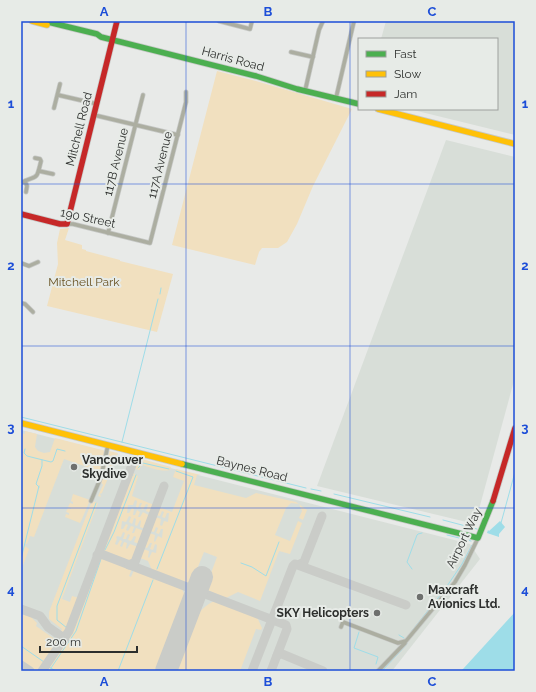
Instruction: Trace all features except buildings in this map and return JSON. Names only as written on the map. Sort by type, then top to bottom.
[{"type":"street","name":"Harris Road","points":[[32,21],[96,37],[102,37]]},
{"type":"street","name":"Harris Road","points":[[44,21],[358,104]]},
{"type":"street","points":[[219,21],[250,29],[252,21]]},
{"type":"street","points":[[305,91],[319,30],[323,21]]},
{"type":"street","points":[[336,98],[354,21]]},
{"type":"street","points":[[102,37],[111,32],[117,22]]},
{"type":"street","name":"Mitchell Road","points":[[67,224],[117,22]]},
{"type":"street","points":[[291,52],[313,57]]},
{"type":"street","points":[[54,108],[60,84]]},
{"type":"street","name":"117A Avenue","points":[[150,243],[187,98],[186,92]]},
{"type":"street","points":[[58,94],[96,104]]},
{"type":"street","name":"117B Avenue","points":[[108,233],[143,95]]},
{"type":"street","points":[[382,110],[515,144]]},
{"type":"street","points":[[94,115],[178,135]]},
{"type":"street","points":[[26,192],[27,186],[23,182],[27,179],[34,179],[39,170],[41,161],[40,159],[35,158]]},
{"type":"street","points":[[39,170],[52,174]]},
{"type":"street","name":"190 Street","points":[[21,214],[60,224],[67,224],[150,243]]},
{"type":"street","points":[[21,264],[30,266],[38,262]]},
{"type":"street","points":[[21,303],[25,304],[33,312]]},
{"type":"street","name":"Baynes Road","points":[[21,423],[478,538]]},
{"type":"street","name":"Airport Way","points":[[378,671],[408,640],[455,582],[465,565],[495,497],[515,428]]},
{"type":"street","points":[[91,501],[101,477],[108,445]]},
{"type":"street","points":[[341,626],[343,622],[398,643],[403,643],[408,640]]},
{"type":"shaded area","points":[[386,21],[515,21],[515,135],[413,110],[498,110],[498,38],[381,38]]},
{"type":"shaded area","points":[[446,140],[515,157],[515,377],[475,524],[317,486]]},
{"type":"shaded area","points":[[21,430],[470,544],[480,559],[392,671],[21,671]]},
{"type":"green space","points":[[217,71],[352,109],[313,186],[297,224],[287,242],[278,248],[262,248],[259,252],[255,265],[172,245]]},
{"type":"green space","name":"Mitchell Park","points":[[69,228],[65,240],[82,245],[82,249],[86,251],[173,274],[157,332],[47,306],[58,264],[57,243],[60,229]]},
{"type":"green space","points":[[25,431],[37,434],[35,447],[38,451],[44,453],[50,452],[55,438],[106,451],[100,475],[97,475],[95,479],[80,475],[84,474],[87,467],[64,459],[34,537],[30,536],[27,544],[25,544],[25,546],[29,549],[21,571],[21,433],[25,434]]},
{"type":"green space","points":[[109,451],[118,453],[102,493],[100,494],[101,497],[98,496],[103,485],[101,482]]},
{"type":"green space","points":[[136,458],[171,467],[170,470],[163,470],[143,465],[139,470],[133,468]]},
{"type":"green space","points":[[176,469],[201,475],[197,475],[194,485],[246,498],[256,493],[299,504],[291,503],[286,508],[275,535],[290,541],[298,521],[302,523],[290,554],[279,551],[260,601],[238,592],[226,598],[205,589],[217,557],[204,552],[191,584],[152,570],[148,561],[140,558],[143,549],[149,551],[149,558],[152,552],[156,553],[157,545],[155,544],[153,550],[150,549],[152,543],[150,543],[147,548],[144,547],[149,533],[155,535],[155,542],[158,536],[162,538],[163,529],[161,529],[159,534],[156,533],[158,528],[156,527],[154,532],[150,531],[155,517],[161,519],[160,525],[162,526],[164,521],[168,522],[169,513],[167,513],[165,518],[162,517],[164,512],[162,511],[160,516],[156,515],[159,507],[172,512],[184,481],[173,477]]},
{"type":"green space","points":[[133,473],[138,476],[132,496],[154,505],[151,513],[146,511],[148,505],[146,504],[143,510],[140,508],[142,503],[140,503],[138,508],[136,507],[137,501],[135,500],[133,505],[128,505],[127,513],[129,513],[132,508],[134,509],[133,515],[135,515],[137,510],[140,512],[138,517],[140,517],[143,512],[150,516],[145,529],[140,527],[140,520],[137,526],[135,525],[136,519],[134,518],[132,524],[129,522],[131,517],[129,516],[126,522],[122,521],[121,529],[123,529],[126,524],[128,525],[126,530],[128,531],[131,526],[134,527],[132,533],[134,533],[136,528],[144,531],[139,544],[134,542],[136,537],[134,536],[131,541],[128,540],[130,535],[128,534],[126,539],[123,539],[125,533],[123,532],[121,537],[117,536],[116,538],[115,544],[117,545],[120,540],[122,541],[120,546],[122,547],[124,542],[127,543],[127,549],[130,544],[138,547],[132,562],[103,550],[132,476],[134,476]]},
{"type":"green space","points":[[73,494],[90,500],[80,523],[65,517],[66,514],[69,515],[69,513],[66,512],[68,508],[71,509],[68,507],[70,503],[73,504],[71,501]]},
{"type":"green space","points":[[92,501],[98,503],[62,599],[70,602],[72,596],[79,598],[66,633],[61,631],[62,629],[49,619],[49,612]]},
{"type":"green space","points":[[299,504],[307,510],[303,520],[299,518],[302,511]]},
{"type":"green space","points":[[100,558],[132,569],[129,576],[131,577],[134,570],[182,589],[186,598],[158,671],[44,671],[70,634]]},
{"type":"green space","points":[[214,601],[257,617],[262,628],[261,630],[256,629],[240,671],[173,671],[188,631],[198,613],[205,606]]},
{"type":"green space","points":[[21,614],[31,617],[37,623],[36,626],[60,642],[39,671],[33,671],[21,662]]},
{"type":"water","points":[[500,521],[505,527],[499,534],[499,537],[487,533],[488,530],[489,531]]},
{"type":"water","points":[[515,612],[515,671],[461,671],[463,669]]},
{"type":"waterway","points":[[160,294],[161,288]]},
{"type":"waterway","points":[[122,442],[158,299]]},
{"type":"waterway","points":[[21,417],[306,488]]},
{"type":"waterway","points":[[25,449],[24,453],[27,456],[51,462],[53,461],[57,449],[65,451]]},
{"type":"waterway","points":[[39,487],[36,484],[42,466],[42,460]]},
{"type":"waterway","points":[[138,468],[143,463],[169,469]]},
{"type":"waterway","points":[[157,569],[193,477],[176,471]]},
{"type":"waterway","points":[[501,523],[515,472]]},
{"type":"waterway","points":[[105,550],[114,532],[136,475]]},
{"type":"waterway","points":[[21,559],[39,486]]},
{"type":"waterway","points":[[311,489],[321,491]]},
{"type":"waterway","points":[[334,494],[430,517]]},
{"type":"waterway","points":[[67,628],[57,620],[57,606],[96,503]]},
{"type":"waterway","points":[[443,520],[477,529]]},
{"type":"waterway","points":[[412,569],[407,562],[417,535],[422,533]]},
{"type":"waterway","points":[[447,535],[471,541]]},
{"type":"waterway","points":[[241,563],[252,567],[266,576],[279,542]]},
{"type":"waterway","points":[[445,589],[462,564],[472,545]]},
{"type":"waterway","points":[[51,668],[76,631],[101,559]]},
{"type":"waterway","points":[[118,671],[153,580]]},
{"type":"waterway","points":[[411,632],[442,593]]},
{"type":"waterway","points":[[359,632],[354,648],[378,657],[376,664]]},
{"type":"waterway","points":[[399,635],[404,638]]},
{"type":"waterway","points":[[382,671],[407,644]]},
{"type":"waterway","points":[[21,646],[44,662]]},
{"type":"waterway","points":[[49,667],[56,671]]},
{"type":"taxiway","points":[[42,671],[69,631],[132,465]]},
{"type":"taxiway","points":[[129,565],[135,562],[164,486]]},
{"type":"taxiway","points":[[300,564],[304,562],[322,516]]},
{"type":"taxiway","points":[[97,555],[101,554],[286,625],[287,629],[271,671]]},
{"type":"taxiway","points":[[252,671],[295,564],[406,605]]},
{"type":"taxiway","points":[[21,609],[40,616],[48,627],[65,639]]},
{"type":"taxiway","points":[[277,656],[282,654],[323,671]]},
{"type":"taxiway","points":[[21,665],[30,671]]},
{"type":"runway","points":[[166,671],[202,577]]},
{"type":"traffic: fast","points":[[44,21],[256,76],[297,89],[358,104]]},
{"type":"traffic: fast","points":[[182,464],[478,538],[493,501]]},
{"type":"traffic: slow","points":[[32,21],[47,25]]},
{"type":"traffic: slow","points":[[382,110],[515,144]]},
{"type":"traffic: slow","points":[[21,423],[182,464]]},
{"type":"traffic: jam","points":[[21,214],[60,224],[67,224],[117,21]]},
{"type":"traffic: jam","points":[[493,501],[515,428]]},
{"type":"place","name":"Vancouver Skydive","points":[[74,467]]},
{"type":"place","name":"Maxcraft Avionics Ltd.","points":[[420,597]]},
{"type":"place","name":"SKY Helicopters","points":[[377,613]]}]
